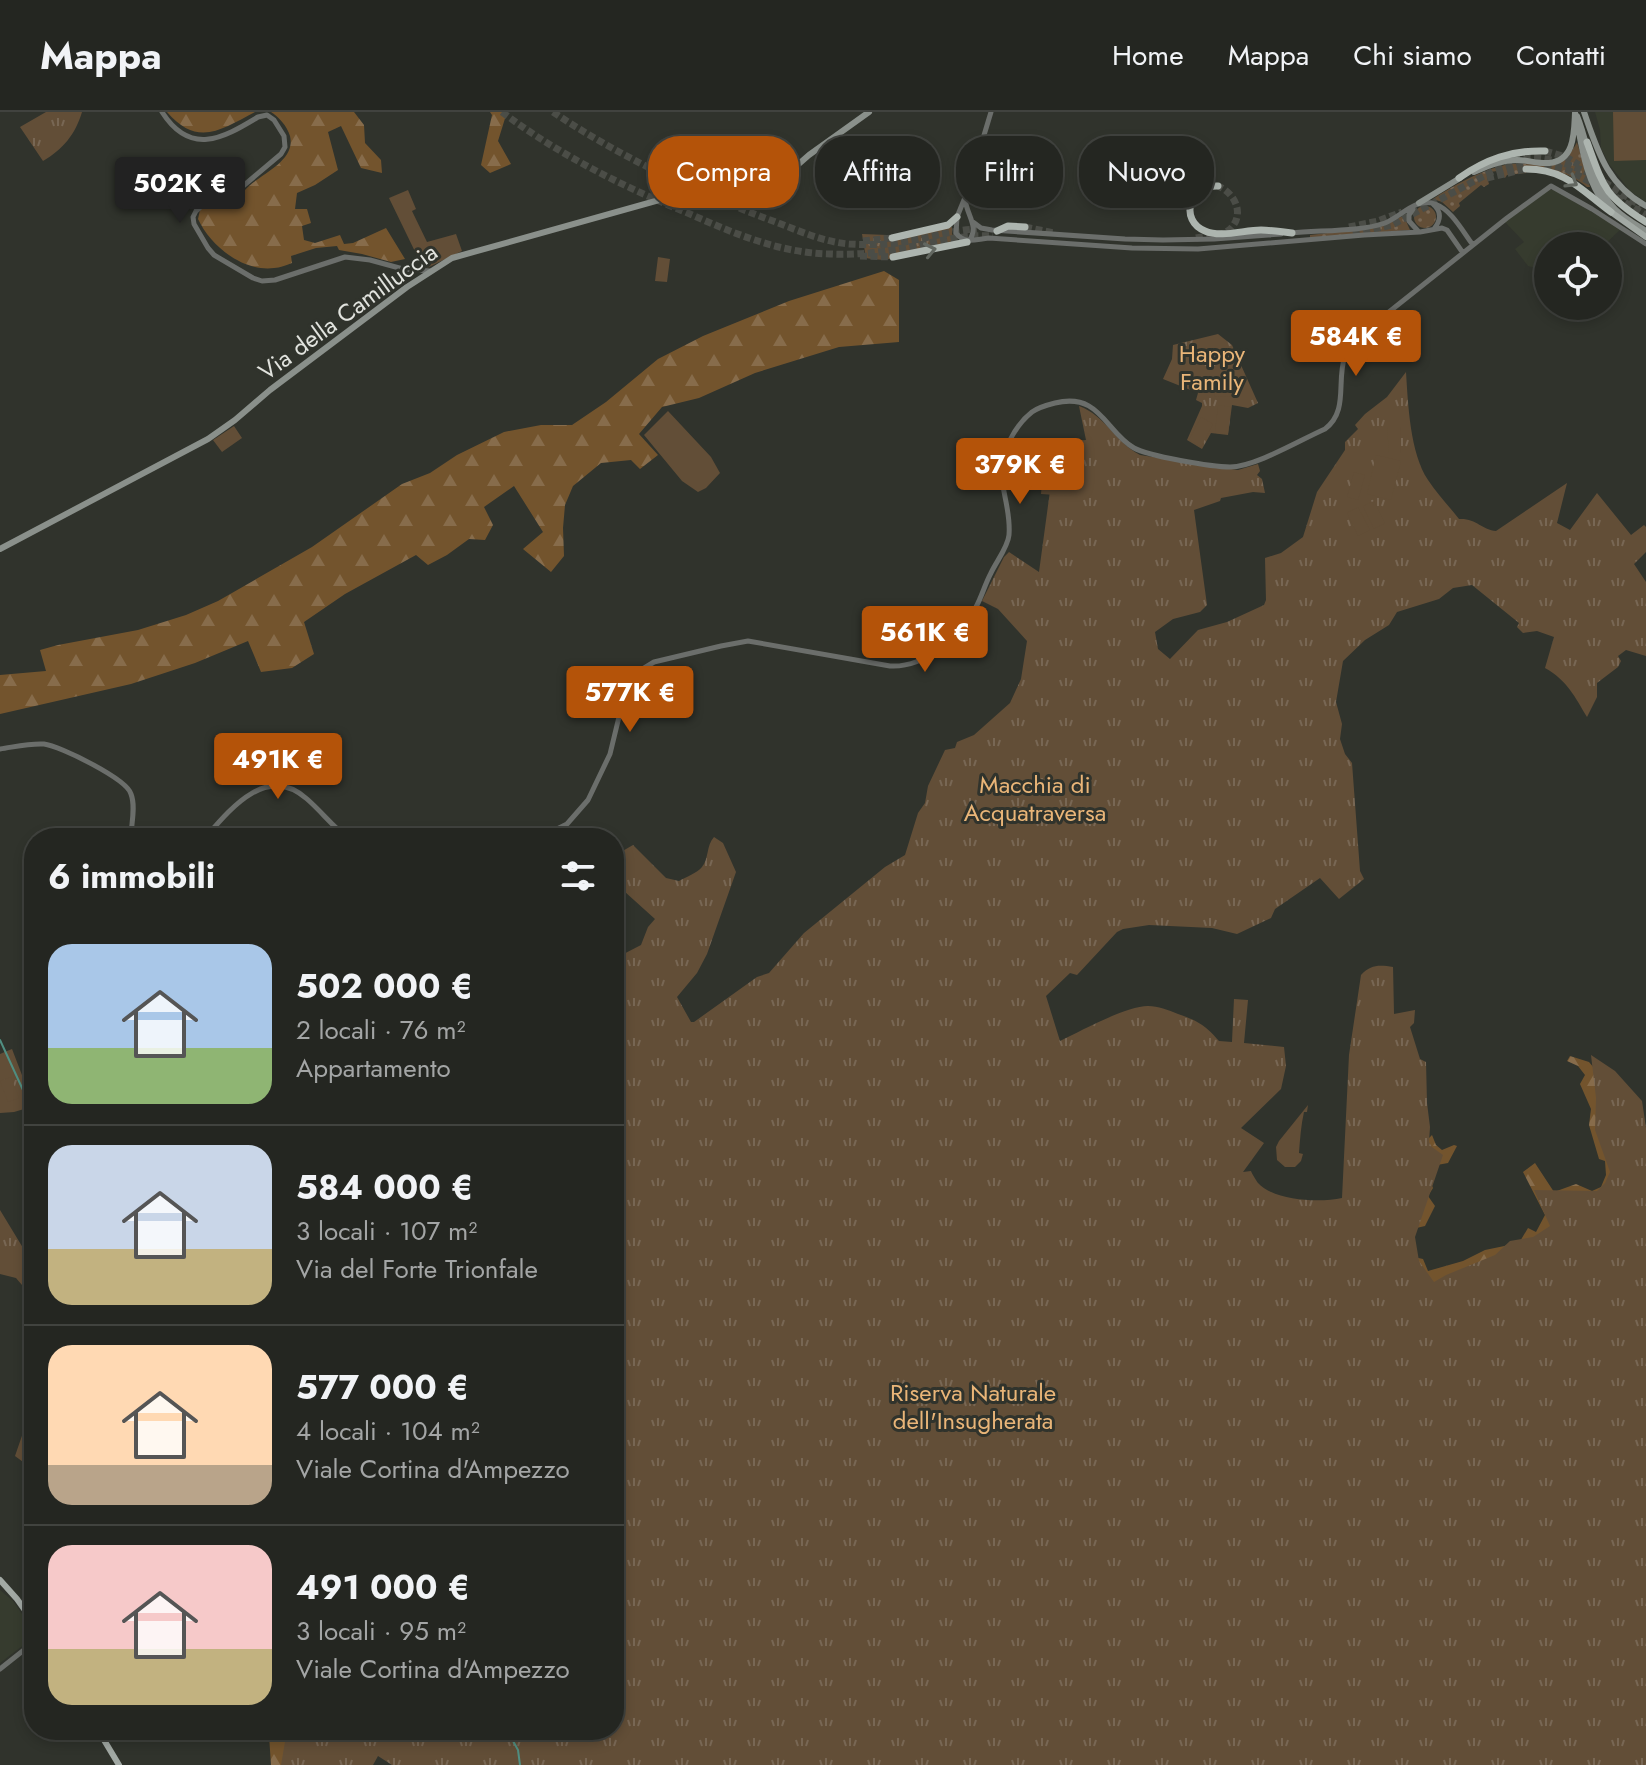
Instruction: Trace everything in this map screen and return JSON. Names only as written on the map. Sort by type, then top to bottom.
[{"type":"highway","points":[[1587,142],[1608,193],[1646,222]]},
{"type":"highway","points":[[1459,178],[1499,156],[1545,151]]},
{"type":"highway","points":[[1526,169],[1568,178],[1611,212]]},
{"type":"highway","points":[[1218,186],[1202,189],[1191,200],[1192,218],[1202,230],[1215,233],[1261,230],[1292,233]]},
{"type":"highway","points":[[892,238],[948,225],[958,213]]},
{"type":"highway","points":[[997,231],[1010,226],[1025,227]]},
{"type":"highway","points":[[893,257],[968,242]]},
{"type":"main road","name":"Via della Camilluccia","points":[[0,549],[208,439],[409,286],[462,254],[682,192],[710,186],[767,186],[781,179],[819,147],[869,112]]},
{"type":"main road","points":[[1575,112],[1587,142],[1593,173],[1606,198],[1646,234]]},
{"type":"main road","points":[[1419,203],[1459,178],[1500,162],[1526,160],[1548,163],[1560,160],[1572,146],[1575,112]]},
{"type":"main road","points":[[1575,112],[1589,175],[1598,195],[1611,212],[1646,234]]},
{"type":"main road","points":[[1584,112],[1607,170],[1619,186],[1644,205]]},
{"type":"main road","points":[[0,1580],[24,1609]]},
{"type":"main road","points":[[104,1740],[119,1765]]},
{"type":"street","points":[[162,112],[176,130],[197,139],[217,138],[264,115],[272,118],[284,136],[286,144],[283,152],[251,180],[231,195],[204,204],[196,211],[193,220],[196,228],[208,248],[219,258],[262,281],[341,257],[430,271]]},
{"type":"street","points":[[984,136],[991,112]]},
{"type":"street","points":[[558,828],[569,822],[588,800],[612,749],[626,688],[638,672],[654,662],[751,641],[902,666],[921,660],[951,639],[977,605],[1008,540],[1001,458],[1016,429],[1037,409],[1066,401],[1083,404],[1101,414],[1131,446],[1148,454],[1231,467],[1245,464],[1325,429],[1332,423],[1340,408],[1344,359],[1354,341],[1383,315],[1551,186],[1646,244]]},
{"type":"street","points":[[1419,203],[1409,218],[1412,226],[1420,232]]},
{"type":"street","points":[[973,222],[984,229],[997,231],[1110,239],[1214,239],[1379,225],[1419,203],[1432,203],[1446,211],[1473,245]]},
{"type":"street","points":[[1432,203],[1440,216],[1434,229]]},
{"type":"street","points":[[960,208],[956,233],[968,242],[991,238],[1132,248],[1198,249],[1446,229],[1463,253]]},
{"type":"street","points":[[958,213],[963,208],[967,211]]},
{"type":"street","points":[[967,208],[974,232],[968,242]]},
{"type":"street","points":[[403,269],[409,286]]},
{"type":"street","points":[[0,749],[38,744],[51,746],[122,782],[130,789],[132,798],[131,828]]},
{"type":"street","points":[[214,828],[239,801],[254,791],[272,786],[302,794],[335,828]]},
{"type":"street","points":[[0,1669],[24,1650]]},
{"type":"shaded area","points":[[1595,112],[1646,112],[1646,202],[1630,191],[1609,164],[1601,148]]},
{"type":"shaded area","points":[[1549,190],[1554,190],[1621,229],[1618,232],[1534,232],[1534,268],[1528,266],[1515,249],[1524,242],[1505,222]]},
{"type":"shaded area","points":[[0,1590],[24,1617],[24,1645],[0,1663]]},
{"type":"green space","points":[[46,112],[82,112],[67,141],[43,161],[20,127]]},
{"type":"green space","points":[[167,112],[255,112],[221,129],[200,132],[189,130]]},
{"type":"green space","points":[[271,112],[354,112],[364,125],[365,143],[381,160],[382,173],[361,168],[341,126],[328,132],[338,170],[297,193],[295,209],[307,209],[311,223],[302,226],[304,240],[315,243],[340,235],[344,244],[353,243],[386,228],[405,259],[391,262],[339,250],[337,246],[316,248],[291,256],[292,263],[281,267],[262,268],[250,266],[228,255],[210,238],[198,219],[200,210],[208,205],[222,208],[230,205],[288,152],[291,145],[289,132]]},
{"type":"green space","points":[[490,112],[507,112],[498,141],[511,164],[490,173],[481,165],[492,115]]},
{"type":"green space","points":[[1613,112],[1646,112],[1646,160],[1614,161]]},
{"type":"green space","points":[[1577,142],[1590,187],[1559,172],[1526,168],[1526,173],[1507,175],[1505,178],[1497,171],[1490,172],[1487,177],[1489,184],[1481,185],[1453,212],[1433,199],[1466,180],[1501,166],[1544,165],[1562,161]]},
{"type":"green space","points":[[408,190],[416,209],[412,211],[427,242],[456,234],[462,251],[423,268],[389,198]]},
{"type":"green space","points":[[1425,206],[1433,209],[1436,217],[1433,225],[1425,228],[1417,225],[1414,217],[1417,209]]},
{"type":"green space","points":[[1407,214],[1410,230],[1310,238],[1310,235],[1380,227]]},
{"type":"green space","points":[[952,227],[952,234],[957,240],[888,259],[866,258],[862,234],[912,236]]},
{"type":"green space","points":[[658,257],[670,259],[667,282],[655,281]]},
{"type":"green space","points":[[884,271],[899,280],[899,342],[839,347],[755,373],[699,398],[662,407],[639,434],[658,455],[640,469],[631,460],[601,463],[573,486],[565,505],[564,556],[551,572],[523,549],[543,532],[514,486],[484,507],[493,525],[485,540],[469,539],[428,565],[416,555],[345,594],[304,622],[314,654],[292,668],[261,672],[248,641],[131,684],[0,714],[0,675],[46,671],[40,650],[138,630],[218,601],[312,547],[402,484],[430,473],[457,455],[504,432],[541,425],[572,425],[606,402],[658,359],[703,336],[789,301]]},
{"type":"green space","name":"Happy Family","points":[[1218,334],[1232,345],[1258,403],[1248,408],[1232,405],[1228,435],[1211,433],[1202,449],[1187,440],[1202,406],[1196,400],[1198,393],[1163,379],[1172,359],[1173,345]]},
{"type":"green space","name":"Riserva Naturale dell'Insugherata","points":[[1406,372],[1417,456],[1428,480],[1459,519],[1470,520],[1496,531],[1567,483],[1557,523],[1570,530],[1597,493],[1631,535],[1644,525],[1646,527],[1646,552],[1634,564],[1646,582],[1646,656],[1626,650],[1618,656],[1621,661],[1618,667],[1597,683],[1597,697],[1587,717],[1565,684],[1545,668],[1554,637],[1537,631],[1523,633],[1517,627],[1519,623],[1472,585],[1453,588],[1439,599],[1397,612],[1389,625],[1365,640],[1343,661],[1336,702],[1342,724],[1340,739],[1352,763],[1360,871],[1364,879],[1339,899],[1320,878],[1275,909],[1271,918],[1237,934],[1212,928],[1149,925],[1123,929],[1077,975],[1070,973],[1046,996],[1060,1041],[1116,1014],[1148,1006],[1163,1008],[1191,1019],[1219,1041],[1232,1042],[1234,999],[1248,1000],[1244,1043],[1284,1047],[1286,1066],[1281,1089],[1241,1128],[1264,1143],[1243,1172],[1251,1171],[1258,1183],[1275,1194],[1298,1199],[1333,1200],[1342,1198],[1349,1055],[1361,975],[1376,966],[1393,967],[1394,1014],[1415,1010],[1414,1023],[1410,1027],[1420,1059],[1426,1062],[1429,1142],[1443,1155],[1415,1237],[1419,1261],[1434,1282],[1495,1255],[1510,1241],[1533,1237],[1550,1226],[1534,1190],[1597,1191],[1605,1183],[1610,1172],[1595,1130],[1596,1098],[1591,1055],[1615,1071],[1642,1101],[1646,1128],[1646,1765],[392,1765],[378,1756],[373,1765],[281,1765],[285,1740],[624,1740],[624,954],[641,945],[655,919],[624,891],[624,850],[633,845],[666,878],[679,881],[702,867],[714,837],[723,843],[736,872],[707,954],[697,973],[677,997],[691,1022],[694,1022],[757,977],[769,973],[804,933],[885,867],[905,855],[918,813],[925,803],[928,786],[945,750],[955,748],[957,742],[974,735],[1010,703],[1021,679],[1027,641],[998,609],[982,601],[1009,552],[1039,572],[1050,491],[1047,444],[1086,440],[1079,406],[1096,416],[1140,455],[1238,470],[1258,464],[1260,471],[1257,475],[1262,479],[1265,493],[1221,498],[1194,510],[1207,605],[1200,612],[1173,619],[1155,632],[1158,649],[1170,659],[1198,630],[1227,622],[1264,605],[1265,558],[1281,553],[1303,537],[1317,492],[1345,450],[1345,442],[1358,429],[1355,425],[1387,397]]},
{"type":"green space","points":[[1216,376],[1234,378],[1232,397],[1214,396]]},
{"type":"green space","points":[[1218,405],[1231,407],[1228,434],[1215,433]]},
{"type":"green space","points":[[668,411],[711,457],[720,473],[698,492],[682,481],[644,435]]},
{"type":"green space","points":[[1201,417],[1213,424],[1201,447],[1189,440]]},
{"type":"green space","points":[[234,426],[242,438],[222,452],[213,440]]},
{"type":"green space","points":[[1387,427],[1400,427],[1401,453],[1389,453]]},
{"type":"green space","points":[[1045,445],[1074,447],[1071,496],[1041,494]]},
{"type":"green space","points":[[1376,455],[1401,461],[1391,500],[1367,494]]},
{"type":"green space","points":[[1354,472],[1365,475],[1358,500],[1347,497]]},
{"type":"green space","points":[[1374,501],[1385,523],[1374,529],[1363,506]]},
{"type":"green space","points":[[1358,507],[1370,530],[1358,536],[1347,513]]},
{"type":"green space","points":[[12,1049],[24,1080],[24,1109],[0,1113],[0,1054]]},
{"type":"green space","points":[[1570,1056],[1589,1062],[1599,1074],[1603,1111],[1611,1128],[1615,1150],[1612,1192],[1594,1200],[1572,1229],[1555,1235],[1534,1257],[1499,1275],[1481,1267],[1442,1296],[1425,1316],[1402,1298],[1397,1279],[1386,1281],[1382,1266],[1380,1235],[1384,1204],[1396,1158],[1428,1155],[1430,1148],[1426,1141],[1432,1135],[1442,1150],[1457,1146],[1448,1163],[1437,1165],[1427,1175],[1433,1188],[1428,1196],[1435,1206],[1425,1226],[1412,1229],[1408,1241],[1409,1256],[1423,1259],[1428,1271],[1463,1261],[1485,1250],[1519,1243],[1528,1228],[1536,1232],[1545,1215],[1523,1172],[1535,1163],[1554,1192],[1576,1184],[1592,1191],[1601,1187],[1606,1175],[1605,1161],[1599,1159],[1589,1125],[1591,1109],[1580,1084],[1585,1075],[1578,1066],[1567,1061]]},
{"type":"green space","points":[[11,1077],[19,1098],[8,1102],[0,1081]]},
{"type":"green space","points":[[1308,1105],[1301,1127],[1301,1161],[1295,1167],[1285,1167],[1277,1160],[1276,1147]]},
{"type":"green space","points":[[0,1210],[24,1250],[24,1287],[16,1278],[0,1274]]},
{"type":"green space","points":[[24,1430],[24,1463],[15,1456]]},
{"type":"green space","points":[[269,1740],[366,1740],[318,1765],[271,1765]]},
{"type":"waterway","points":[[0,1040],[24,1093]]},
{"type":"waterway","points":[[512,1740],[520,1765]]},
{"type":"tunnel","points":[[502,112],[569,156],[617,181],[724,229],[776,246],[811,253],[857,254],[959,238],[993,236]]},
{"type":"tunnel","points":[[553,112],[660,173],[744,210],[820,238],[849,244],[884,244],[977,229]]},
{"type":"tunnel","points":[[1545,151],[1566,157],[1579,165]]},
{"type":"tunnel","points":[[1513,158],[1555,161],[1593,175]]},
{"type":"tunnel","points":[[1353,234],[1392,225],[1495,170],[1524,162]]},
{"type":"tunnel","points":[[1545,164],[1566,169],[1596,185]]},
{"type":"tunnel","points":[[1487,178],[1526,169]]},
{"type":"tunnel","points":[[1604,182],[1641,206]]},
{"type":"tunnel","points":[[1196,238],[1225,232],[1237,218],[1233,199],[1218,186]]},
{"type":"tunnel","points":[[1616,197],[1646,215]]},
{"type":"tunnel","points":[[1349,227],[1402,212]]},
{"type":"tunnel","points":[[1025,227],[1054,233]]},
{"type":"tunnel","points":[[863,241],[892,238]]},
{"type":"tunnel","points":[[860,256],[893,257]]},
{"type":"park label","name":"Macchia di Acquatraversa","points":[[1035,799]]}]
